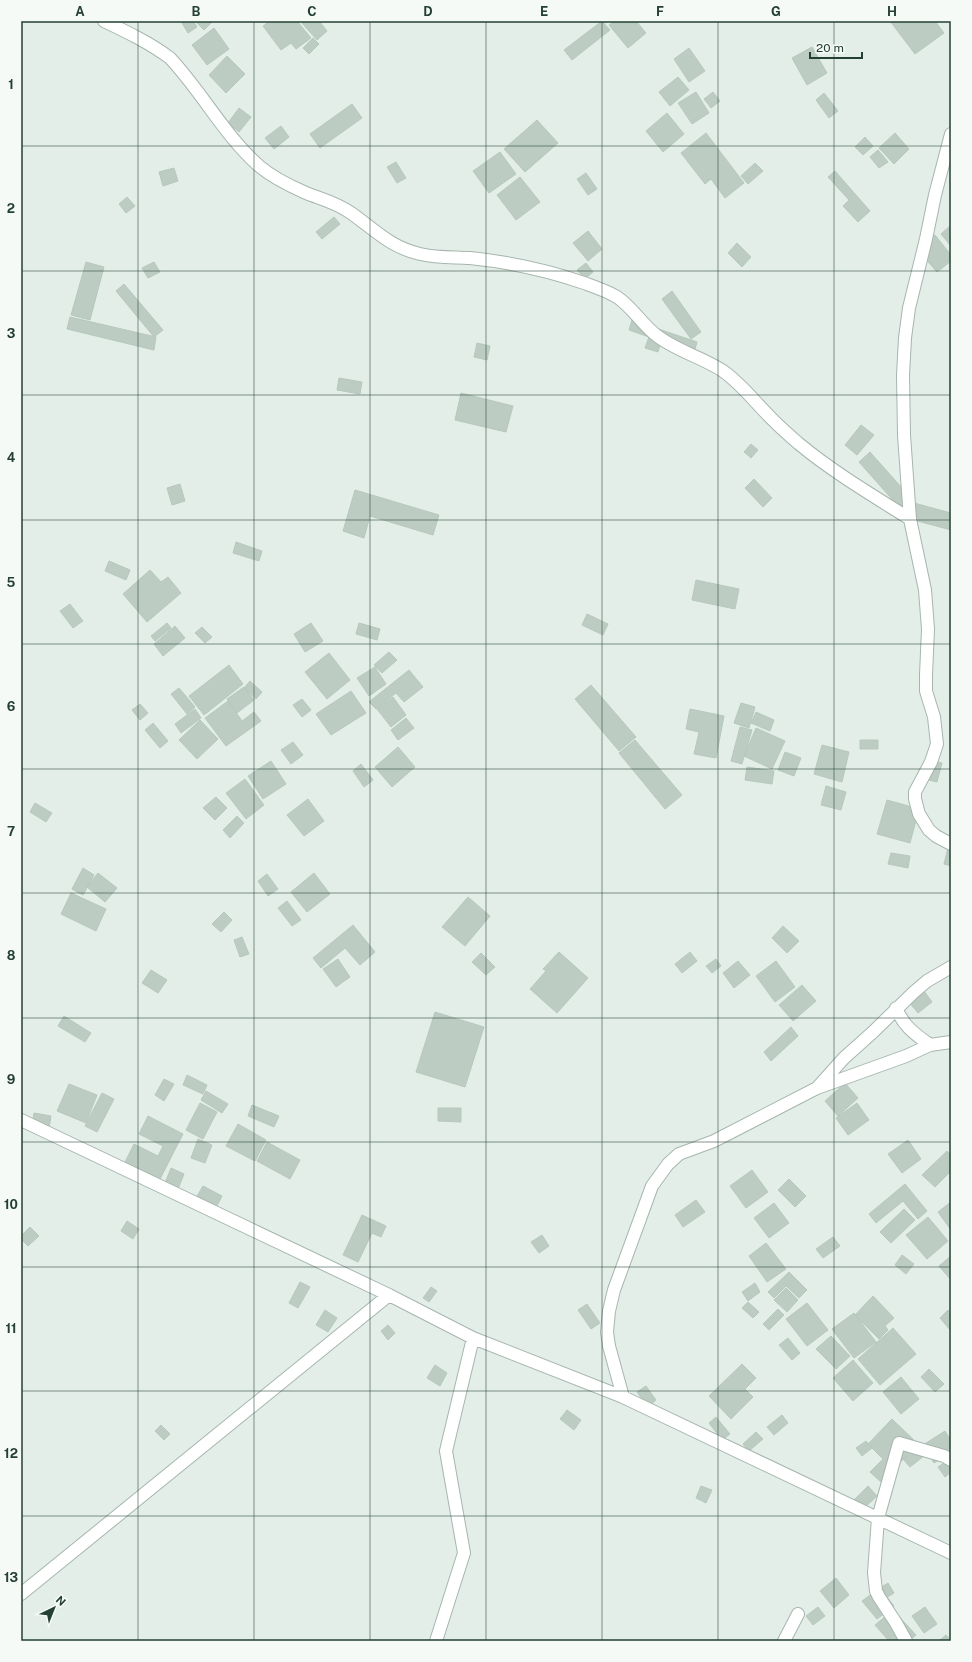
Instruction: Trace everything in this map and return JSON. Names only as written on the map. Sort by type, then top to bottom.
[{"type":"street","points":[[104,21],[133,35],[170,58],[244,150],[260,166],[275,176],[305,192],[340,206],[388,241],[419,254],[441,258],[468,258],[511,263],[567,277],[605,290],[631,308],[655,335],[680,351],[724,372],[741,386],[774,421],[800,444],[833,469],[910,519]]},
{"type":"street","points":[[951,134],[935,195],[909,308],[905,338],[903,375],[904,435],[910,519],[924,590],[928,629],[926,691],[934,717],[937,744],[931,762],[915,792],[915,799],[919,814],[928,830],[951,844]]},
{"type":"street","points":[[817,1088],[833,1070],[896,1008],[927,981],[951,967]]},
{"type":"street","points":[[896,1008],[902,1021],[907,1027],[930,1045]]},
{"type":"street","points":[[623,1397],[608,1346],[607,1332],[609,1311],[614,1290],[652,1186],[668,1164],[679,1154],[714,1141],[817,1088],[930,1045],[951,1042]]},
{"type":"street","points":[[21,1120],[389,1295],[473,1338],[623,1397],[951,1553]]},
{"type":"street","points":[[21,1594],[389,1295]]},
{"type":"street","points":[[436,1641],[464,1553],[446,1451],[473,1338]]},
{"type":"street","points":[[906,1641],[876,1591],[874,1568],[878,1518],[900,1443],[944,1456],[951,1460]]},
{"type":"street","points":[[784,1641],[798,1614]]},
{"type":"building","points":[[185,21],[193,21],[197,27],[188,33],[182,23]]},
{"type":"building","points":[[195,21],[213,21],[204,30]]},
{"type":"building","points":[[270,21],[297,21],[311,38],[296,49],[291,43],[281,50],[263,26]]},
{"type":"building","points":[[304,21],[319,21],[327,31],[317,40],[302,23]]},
{"type":"building","points":[[602,21],[610,30],[572,60],[564,50]]},
{"type":"building","points":[[615,21],[636,21],[646,33],[628,48],[609,25]]},
{"type":"building","points":[[890,21],[935,21],[944,33],[915,54]]},
{"type":"building","points":[[214,28],[229,49],[207,65],[192,45]]},
{"type":"building","points":[[313,38],[319,44],[309,54],[303,48]]},
{"type":"building","points":[[812,47],[827,73],[807,85],[792,58]]},
{"type":"building","points":[[689,48],[705,71],[689,82],[674,59]]},
{"type":"building","points":[[227,56],[245,74],[226,93],[209,75]]},
{"type":"building","points":[[678,77],[689,90],[670,106],[659,92]]},
{"type":"building","points":[[696,92],[709,113],[692,124],[678,103]]},
{"type":"building","points":[[713,92],[720,101],[711,108],[704,99]]},
{"type":"building","points":[[824,93],[838,111],[829,118],[816,100]]},
{"type":"building","points":[[352,104],[362,118],[320,148],[310,134]]},
{"type":"building","points":[[239,108],[251,117],[239,132],[228,123]]},
{"type":"building","points":[[667,113],[684,134],[663,152],[646,131]]},
{"type":"building","points":[[537,120],[558,143],[525,172],[504,149]]},
{"type":"building","points":[[281,126],[289,137],[274,149],[265,138]]},
{"type":"building","points":[[706,133],[744,183],[725,198],[711,179],[705,184],[681,153]]},
{"type":"building","points":[[895,133],[909,149],[894,164],[879,148]]},
{"type":"building","points":[[865,137],[873,146],[863,155],[855,147]]},
{"type":"building","points":[[878,150],[888,162],[879,168],[870,157]]},
{"type":"building","points":[[500,152],[516,174],[489,193],[473,171]]},
{"type":"building","points":[[396,162],[406,178],[397,183],[387,167]]},
{"type":"building","points":[[755,163],[763,171],[748,184],[741,176]]},
{"type":"building","points":[[174,168],[178,181],[163,186],[159,172]]},
{"type":"building","points":[[835,171],[870,211],[858,222],[843,206],[849,200],[828,177]]},
{"type":"building","points":[[586,173],[597,189],[588,195],[577,179]]},
{"type":"building","points":[[520,177],[540,202],[516,220],[497,195]]},
{"type":"building","points":[[127,197],[135,206],[126,213],[119,204]]},
{"type":"building","points":[[334,217],[340,224],[322,239],[316,232]]},
{"type":"building","points":[[951,225],[951,246],[941,234]]},
{"type":"building","points":[[588,231],[602,249],[588,261],[573,243]]},
{"type":"building","points":[[935,235],[951,255],[951,261],[937,272],[917,249]]},
{"type":"building","points":[[737,243],[751,257],[742,267],[728,253]]},
{"type":"building","points":[[86,262],[104,267],[90,320],[71,315]]},
{"type":"building","points":[[154,262],[160,272],[148,278],[142,268]]},
{"type":"building","points":[[586,263],[593,272],[585,279],[577,270]]},
{"type":"building","points":[[124,284],[163,330],[154,337],[116,291]]},
{"type":"building","points":[[672,291],[701,332],[691,339],[662,299]]},
{"type":"building","points":[[70,317],[156,337],[154,350],[67,329]]},
{"type":"building","points":[[632,320],[697,342],[694,353],[661,341],[658,352],[645,348],[649,337],[629,330]]},
{"type":"building","points":[[477,343],[490,346],[487,360],[474,357]]},
{"type":"building","points":[[339,378],[362,382],[360,394],[337,390]]},
{"type":"building","points":[[461,393],[513,406],[506,432],[455,420]]},
{"type":"building","points":[[861,425],[874,435],[857,455],[845,445]]},
{"type":"building","points":[[751,444],[758,450],[751,458],[744,452]]},
{"type":"building","points":[[870,452],[910,497],[899,507],[859,462]]},
{"type":"building","points":[[754,479],[772,498],[763,507],[745,488]]},
{"type":"building","points":[[180,484],[185,501],[172,505],[167,488]]},
{"type":"building","points":[[355,490],[439,515],[433,535],[370,516],[364,538],[343,531]]},
{"type":"building","points":[[903,500],[951,513],[951,530],[899,516]]},
{"type":"building","points":[[236,542],[262,551],[259,561],[233,553]]},
{"type":"building","points":[[109,561],[130,570],[126,580],[105,571]]},
{"type":"building","points":[[150,570],[161,582],[168,577],[181,593],[147,622],[123,594]]},
{"type":"building","points":[[696,580],[739,589],[735,609],[692,600]]},
{"type":"building","points":[[70,604],[83,621],[73,628],[60,611]]},
{"type":"building","points":[[587,614],[608,624],[603,635],[582,625]]},
{"type":"building","points":[[167,623],[171,628],[155,641],[151,636]]},
{"type":"building","points":[[311,623],[323,641],[305,652],[294,634]]},
{"type":"building","points":[[359,623],[380,629],[377,640],[356,634]]},
{"type":"building","points":[[175,626],[185,638],[163,656],[154,644]]},
{"type":"building","points":[[202,627],[212,637],[205,643],[195,633]]},
{"type":"building","points":[[389,652],[397,660],[382,673],[374,665]]},
{"type":"building","points":[[329,653],[350,680],[327,699],[305,672]]},
{"type":"building","points":[[229,665],[243,684],[204,715],[189,696]]},
{"type":"building","points":[[375,667],[386,684],[369,696],[357,678]]},
{"type":"building","points":[[409,670],[423,687],[404,702],[396,693],[376,709],[369,702]]},
{"type":"building","points":[[250,681],[262,692],[256,699],[244,688]]},
{"type":"building","points":[[591,685],[636,737],[619,751],[575,699]]},
{"type":"building","points":[[244,687],[254,700],[237,713],[227,699]]},
{"type":"building","points":[[179,688],[195,707],[187,714],[171,694]]},
{"type":"building","points":[[351,691],[366,713],[331,735],[316,714]]},
{"type":"building","points":[[393,697],[406,715],[391,727],[377,709]]},
{"type":"building","points":[[302,699],[311,710],[302,717],[293,705]]},
{"type":"building","points":[[228,701],[242,721],[254,712],[261,721],[226,746],[205,718]]},
{"type":"building","points":[[741,703],[755,707],[749,728],[734,723]]},
{"type":"building","points":[[140,704],[148,713],[140,720],[132,710]]},
{"type":"building","points":[[195,709],[201,718],[181,733],[175,724]]},
{"type":"building","points":[[690,709],[724,716],[716,758],[694,754],[699,732],[686,729]]},
{"type":"building","points":[[756,712],[774,720],[770,731],[751,723]]},
{"type":"building","points":[[406,718],[414,728],[398,740],[391,730]]},
{"type":"building","points":[[200,720],[218,739],[197,759],[179,740]]},
{"type":"building","points":[[153,723],[168,741],[160,748],[145,730]]},
{"type":"building","points":[[740,727],[752,730],[742,764],[731,761]]},
{"type":"building","points":[[756,728],[785,741],[772,769],[744,756]]},
{"type":"building","points":[[635,740],[682,795],[665,809],[619,753]]},
{"type":"building","points":[[860,740],[878,740],[878,749],[860,749]]},
{"type":"building","points":[[293,742],[303,755],[291,764],[281,750]]},
{"type":"building","points":[[822,745],[849,752],[842,782],[814,774]]},
{"type":"building","points":[[398,747],[415,767],[392,787],[375,767]]},
{"type":"building","points":[[785,752],[801,758],[794,776],[778,770]]},
{"type":"building","points":[[930,760],[942,763],[937,782],[925,779]]},
{"type":"building","points":[[271,761],[286,784],[263,799],[248,776]]},
{"type":"building","points":[[361,764],[373,780],[364,787],[353,771]]},
{"type":"building","points":[[747,767],[774,771],[772,784],[745,780]]},
{"type":"building","points":[[245,779],[264,805],[246,819],[226,793]]},
{"type":"building","points":[[826,786],[846,792],[841,810],[821,805]]},
{"type":"building","points":[[216,797],[227,808],[215,820],[203,808]]},
{"type":"building","points":[[308,799],[324,821],[304,836],[287,815]]},
{"type":"building","points":[[887,800],[919,809],[910,843],[877,834]]},
{"type":"building","points":[[35,803],[52,813],[46,822],[30,812]]},
{"type":"building","points":[[237,816],[244,823],[230,838],[223,830]]},
{"type":"building","points":[[949,844],[951,845],[951,866],[944,864]]},
{"type":"building","points":[[891,853],[910,856],[908,868],[888,864]]},
{"type":"building","points":[[83,868],[94,875],[83,895],[72,889]]},
{"type":"building","points":[[98,873],[117,888],[105,902],[87,887]]},
{"type":"building","points":[[314,873],[330,894],[307,912],[291,892]]},
{"type":"building","points":[[267,874],[278,889],[268,896],[258,881]]},
{"type":"building","points":[[71,893],[106,909],[96,931],[61,914]]},
{"type":"building","points":[[468,897],[490,916],[465,946],[442,927]]},
{"type":"building","points":[[287,901],[301,920],[292,926],[278,908]]},
{"type":"building","points":[[224,912],[232,920],[221,932],[212,924]]},
{"type":"building","points":[[353,925],[375,952],[360,965],[345,948],[321,968],[313,958]]},
{"type":"building","points":[[783,926],[799,941],[787,953],[772,938]]},
{"type":"building","points":[[242,937],[249,954],[240,957],[234,940]]},
{"type":"building","points":[[559,952],[588,978],[557,1013],[530,989],[546,971],[543,969]]},
{"type":"building","points":[[690,952],[697,961],[682,973],[675,964]]},
{"type":"building","points":[[481,953],[495,967],[486,975],[472,962]]},
{"type":"building","points":[[338,959],[350,977],[336,987],[323,969]]},
{"type":"building","points":[[716,959],[721,966],[712,973],[706,966]]},
{"type":"building","points":[[738,961],[750,975],[734,988],[723,973]]},
{"type":"building","points":[[776,961],[795,987],[775,1002],[756,976]]},
{"type":"building","points":[[151,970],[167,980],[158,993],[142,983]]},
{"type":"building","points":[[802,985],[816,1001],[793,1021],[779,1005]]},
{"type":"building","points":[[924,991],[932,1002],[918,1013],[909,1002]]},
{"type":"building","points":[[435,1012],[484,1027],[465,1087],[416,1072]]},
{"type":"building","points":[[64,1016],[91,1033],[85,1042],[58,1026]]},
{"type":"building","points":[[791,1027],[798,1036],[771,1061],[764,1052]]},
{"type":"building","points":[[187,1075],[207,1085],[203,1094],[183,1085]]},
{"type":"building","points":[[164,1079],[174,1084],[164,1101],[155,1095]]},
{"type":"building","points":[[845,1083],[858,1098],[838,1116],[825,1101]]},
{"type":"building","points":[[69,1084],[97,1095],[86,1123],[57,1111]]},
{"type":"building","points":[[206,1091],[228,1104],[222,1113],[201,1100]]},
{"type":"building","points":[[102,1093],[114,1099],[97,1132],[85,1126]]},
{"type":"building","points":[[200,1103],[217,1112],[203,1139],[186,1130]]},
{"type":"building","points":[[857,1103],[869,1120],[848,1135],[836,1118]]},
{"type":"building","points":[[252,1105],[279,1116],[274,1127],[248,1116]]},
{"type":"building","points":[[438,1108],[461,1108],[461,1122],[438,1121]]},
{"type":"building","points":[[34,1113],[51,1116],[49,1129],[32,1127]]},
{"type":"building","points":[[148,1116],[183,1134],[159,1181],[124,1164],[134,1144],[158,1156],[163,1146],[139,1134]]},
{"type":"building","points":[[238,1124],[266,1140],[255,1161],[226,1146]]},
{"type":"building","points":[[198,1139],[212,1145],[205,1163],[191,1158]]},
{"type":"building","points":[[908,1140],[921,1159],[902,1173],[888,1154]]},
{"type":"building","points":[[267,1142],[300,1160],[290,1179],[257,1161]]},
{"type":"building","points":[[947,1151],[951,1155],[951,1171],[935,1187],[922,1175]]},
{"type":"building","points":[[171,1168],[184,1174],[178,1189],[165,1183]]},
{"type":"building","points":[[752,1170],[768,1192],[746,1208],[730,1186]]},
{"type":"building","points":[[789,1179],[806,1196],[795,1207],[778,1190]]},
{"type":"building","points":[[905,1184],[927,1211],[918,1219],[903,1201],[876,1223],[869,1214]]},
{"type":"building","points":[[203,1186],[222,1196],[217,1206],[197,1196]]},
{"type":"building","points":[[696,1200],[705,1212],[683,1227],[675,1215]]},
{"type":"building","points":[[951,1202],[951,1230],[938,1212]]},
{"type":"building","points":[[774,1203],[789,1223],[769,1238],[754,1218]]},
{"type":"building","points":[[904,1209],[915,1220],[891,1243],[880,1232]]},
{"type":"building","points":[[362,1215],[386,1226],[381,1237],[372,1233],[358,1262],[343,1255]]},
{"type":"building","points":[[928,1217],[948,1241],[927,1259],[906,1235]]},
{"type":"building","points":[[127,1221],[139,1229],[133,1239],[121,1231]]},
{"type":"building","points":[[30,1227],[39,1236],[28,1246],[21,1239],[21,1236]]},
{"type":"building","points":[[542,1235],[549,1246],[539,1253],[531,1242]]},
{"type":"building","points":[[833,1237],[840,1246],[823,1258],[816,1249]]},
{"type":"building","points":[[766,1243],[786,1269],[767,1282],[749,1256]]},
{"type":"building","points":[[902,1255],[914,1264],[906,1274],[895,1265]]},
{"type":"building","points":[[951,1256],[951,1280],[939,1266]]},
{"type":"building","points":[[789,1272],[807,1290],[799,1298],[786,1286],[774,1298],[768,1292]]},
{"type":"building","points":[[300,1282],[310,1287],[298,1308],[289,1303]]},
{"type":"building","points":[[755,1283],[760,1292],[748,1301],[742,1292]]},
{"type":"building","points":[[431,1287],[437,1291],[429,1302],[423,1298]]},
{"type":"building","points":[[786,1288],[798,1300],[787,1312],[774,1300]]},
{"type":"building","points":[[873,1296],[894,1318],[885,1326],[888,1330],[879,1339],[855,1315]]},
{"type":"building","points":[[748,1302],[759,1312],[753,1318],[742,1308]]},
{"type":"building","points":[[807,1303],[828,1330],[807,1346],[786,1319]]},
{"type":"building","points":[[587,1304],[600,1323],[591,1329],[578,1310]]},
{"type":"building","points":[[778,1309],[784,1315],[769,1330],[763,1324]]},
{"type":"building","points":[[325,1310],[337,1318],[328,1332],[316,1325]]},
{"type":"building","points":[[948,1310],[951,1313],[951,1331],[940,1318]]},
{"type":"building","points":[[854,1313],[876,1342],[854,1358],[832,1329]]},
{"type":"building","points":[[388,1325],[395,1333],[388,1340],[381,1331]]},
{"type":"building","points":[[893,1328],[916,1354],[880,1385],[858,1359]]},
{"type":"building","points":[[831,1336],[850,1356],[836,1369],[816,1349]]},
{"type":"building","points":[[788,1338],[800,1353],[792,1360],[779,1345]]},
{"type":"building","points":[[853,1360],[873,1383],[853,1401],[833,1378]]},
{"type":"building","points":[[742,1364],[756,1378],[745,1389],[753,1397],[731,1419],[709,1396]]},
{"type":"building","points":[[435,1365],[447,1373],[440,1386],[427,1378]]},
{"type":"building","points":[[929,1369],[944,1384],[935,1392],[921,1377]]},
{"type":"building","points":[[901,1377],[919,1399],[901,1414],[883,1392]]},
{"type":"building","points":[[646,1386],[656,1400],[648,1407],[637,1392]]},
{"type":"building","points":[[567,1410],[581,1420],[574,1430],[560,1419]]},
{"type":"building","points":[[782,1415],[788,1423],[774,1435],[767,1427]]},
{"type":"building","points":[[716,1417],[730,1434],[722,1440],[709,1423]]},
{"type":"building","points":[[892,1419],[918,1444],[881,1482],[870,1472],[883,1459],[868,1444]]},
{"type":"building","points":[[161,1425],[170,1434],[164,1440],[155,1431]]},
{"type":"building","points":[[945,1431],[951,1441],[951,1452],[934,1463],[923,1445]]},
{"type":"building","points":[[756,1432],[763,1439],[749,1451],[743,1444]]},
{"type":"building","points":[[866,1441],[872,1448],[862,1456],[856,1448]]},
{"type":"building","points":[[918,1448],[924,1456],[910,1467],[903,1459]]},
{"type":"building","points":[[951,1458],[951,1472],[945,1477],[938,1467]]},
{"type":"building","points":[[701,1486],[712,1490],[706,1503],[696,1498]]},
{"type":"building","points":[[868,1486],[877,1496],[862,1510],[853,1501]]},
{"type":"building","points":[[836,1578],[849,1595],[834,1608],[820,1591]]},
{"type":"building","points":[[888,1583],[894,1593],[886,1598],[880,1588]]},
{"type":"building","points":[[880,1588],[894,1606],[877,1619],[862,1601]]},
{"type":"building","points":[[818,1607],[825,1616],[813,1625],[806,1616]]},
{"type":"building","points":[[925,1607],[937,1624],[924,1633],[912,1616]]},
{"type":"building","points":[[893,1610],[916,1635],[909,1641],[889,1641],[875,1625]]},
{"type":"building","points":[[946,1635],[951,1641],[939,1641]]}]
